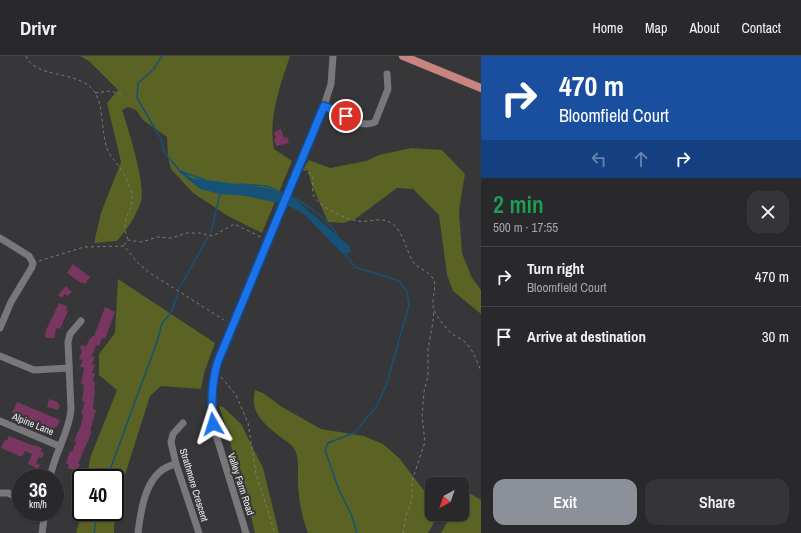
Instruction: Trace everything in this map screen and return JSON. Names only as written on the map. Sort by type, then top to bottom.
[{"type":"main road","points":[[403,56],[481,88]]},
{"type":"street","name":"Valley Farm Road","points":[[246,533],[213,424],[211,401],[215,371],[279,216],[291,183],[324,106],[331,84],[333,56]]},
{"type":"street","points":[[324,106],[360,123],[370,125],[375,122],[388,89],[387,74]]},
{"type":"street","points":[[0,238],[29,256],[33,262],[11,302],[0,328]]},
{"type":"street","points":[[52,469],[70,418],[71,410],[68,342],[70,334],[81,322]]},
{"type":"street","points":[[0,356],[34,370],[69,368]]},
{"type":"street","name":"Alpine Lane","points":[[0,421],[59,446]]},
{"type":"street","name":"Strathmore Crescent","points":[[182,423],[173,434],[171,442],[176,464],[199,533]]},
{"type":"street","points":[[138,533],[141,509],[152,482],[159,471],[176,464]]},
{"type":"street","points":[[0,493],[12,496]]},
{"type":"street","points":[[42,533],[44,521]]},
{"type":"path","points":[[26,56],[28,61],[36,67],[78,80],[88,85],[95,93],[98,99],[107,148],[112,158],[119,166],[128,184],[131,195],[132,202],[124,226],[128,240],[124,246]]},
{"type":"path","points":[[95,93],[110,91],[121,94]]},
{"type":"path","points":[[298,167],[310,172],[312,175],[314,180],[312,193],[314,200],[324,207],[359,221],[381,219],[390,222],[397,228],[413,262],[418,268],[432,277],[434,284],[434,322],[428,349],[428,371],[422,416],[425,442],[412,482],[412,500],[406,516],[403,533]]},
{"type":"path","points":[[128,240],[142,242],[157,237],[171,238],[187,233],[199,232],[213,236],[234,224],[263,238]]},
{"type":"path","points":[[124,246],[138,263],[150,273],[233,325]]},
{"type":"path","points":[[33,262],[84,247],[124,246]]},
{"type":"path","points":[[434,310],[451,333],[467,343],[472,350],[481,371]]},
{"type":"path","points":[[215,371],[236,395],[248,424],[256,474],[275,533]]},
{"type":"green space","points":[[80,56],[290,56],[276,102],[273,137],[274,149],[292,161],[262,233],[228,216],[193,193],[171,169],[168,158],[167,137],[143,120],[136,110],[128,107],[122,110],[139,170],[142,193],[141,201],[131,222],[117,241],[94,243],[101,213],[121,162],[107,103],[118,90],[89,61]]},
{"type":"green space","points":[[411,148],[442,150],[465,174],[459,210],[462,253],[472,278],[481,290],[481,314],[453,291],[447,275],[439,215],[413,189],[397,188],[355,219],[344,223],[328,222],[311,183],[308,171],[304,168],[309,160],[330,168],[366,161],[379,155]]},
{"type":"green space","points":[[118,279],[215,343],[204,373],[201,389],[161,386],[150,396],[124,478],[124,469],[88,469],[90,458],[117,390],[99,375],[99,354],[115,333]]},
{"type":"green space","points":[[255,390],[263,393],[282,407],[321,429],[364,436],[383,444],[399,458],[425,492],[425,521],[435,521],[428,533],[308,533],[300,503],[298,460],[295,451],[291,445],[265,424],[260,418],[254,406]]},
{"type":"green space","points":[[219,406],[223,407],[241,424],[263,468],[279,533],[255,533],[243,483],[234,460],[230,440]]},
{"type":"green space","points":[[469,493],[481,500],[481,533],[441,533],[448,521],[469,521]]},
{"type":"green space","points":[[79,521],[115,521],[114,533],[76,533]]},
{"type":"water","points":[[181,170],[191,178],[268,188],[296,200],[348,245],[351,251],[346,254],[342,253],[304,214],[287,205],[246,196],[220,194],[200,189],[179,172]]},
{"type":"building","points":[[281,129],[284,138],[287,137],[289,143],[276,146],[274,132]]},
{"type":"building","points":[[73,264],[90,277],[85,284],[82,282],[81,283],[67,273]]},
{"type":"building","points":[[66,286],[72,292],[68,296],[65,294],[62,298],[58,295]]},
{"type":"building","points":[[59,303],[68,307],[66,310],[68,311],[60,329],[56,328],[55,338],[45,338],[46,330]]},
{"type":"building","points":[[105,307],[115,312],[105,339],[102,338],[99,346],[96,345],[92,356],[95,357],[92,364],[95,365],[92,373],[95,373],[93,381],[95,382],[95,390],[93,409],[96,410],[90,431],[92,431],[78,464],[80,464],[78,469],[72,469],[68,468],[69,465],[66,463],[70,451],[72,452],[76,442],[74,441],[81,425],[83,415],[81,414],[85,402],[82,401],[84,385],[81,384],[84,368],[80,366],[83,360],[79,359],[82,350],[80,349],[81,345],[86,346],[90,338],[91,339],[92,336],[94,336]]},
{"type":"building","points":[[49,399],[58,402],[60,405],[58,410],[47,407]]},
{"type":"building","points":[[17,402],[60,420],[57,427],[55,427],[54,430],[12,413]]},
{"type":"building","points":[[9,436],[42,448],[41,452],[44,453],[42,458],[39,457],[36,463],[40,465],[38,469],[28,464],[32,454],[25,451],[22,457],[1,448],[5,440],[7,440]]},
{"type":"waterway","points":[[162,56],[153,70],[138,83],[137,98],[161,139],[164,152],[180,171],[205,180]]},
{"type":"waterway","points":[[240,184],[267,186],[285,194]]},
{"type":"waterway","points":[[211,232],[220,194]]},
{"type":"waterway","points":[[290,196],[316,212],[334,229],[337,235]]},
{"type":"waterway","points":[[179,289],[208,237]]},
{"type":"waterway","points":[[345,253],[355,267],[399,281],[407,292],[409,305],[386,386],[376,407],[354,433],[328,443],[325,450],[339,490],[351,514],[357,533]]},
{"type":"waterway","points":[[110,469],[157,342],[162,323],[171,313],[178,294]]},
{"type":"waterway","points":[[94,533],[96,521]]},
{"type":"route","points":[[213,424],[211,401],[212,387],[218,361],[311,136],[324,106],[346,116]]}]
